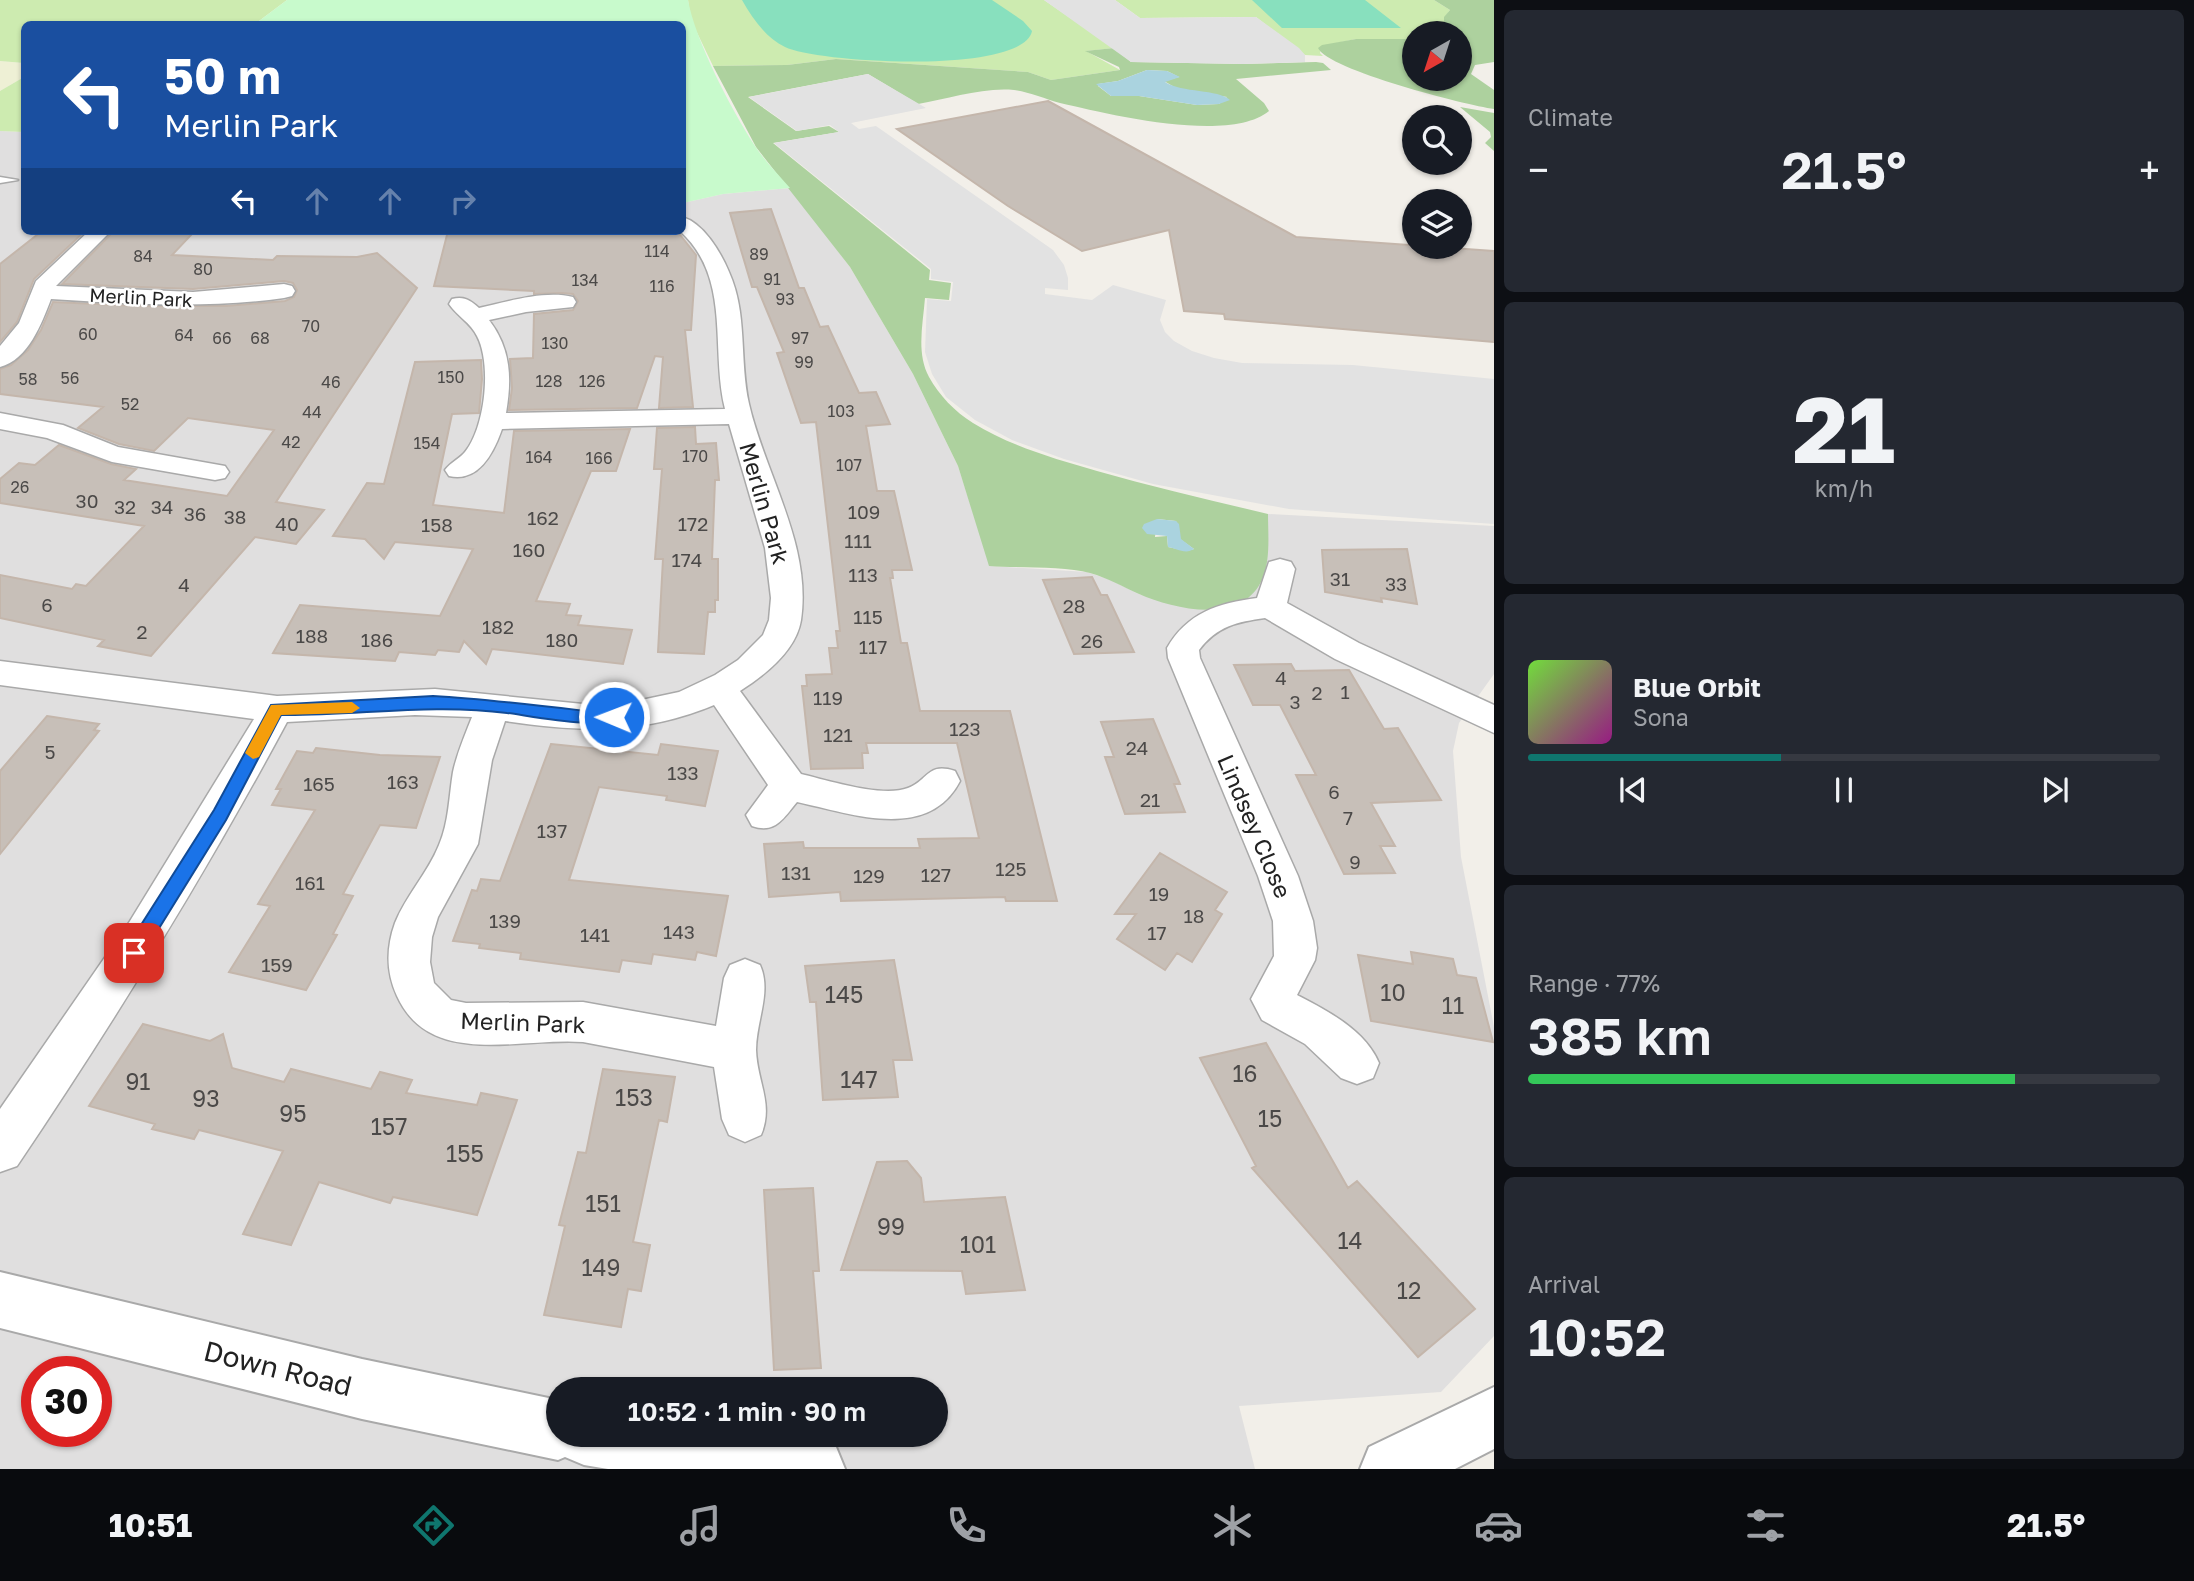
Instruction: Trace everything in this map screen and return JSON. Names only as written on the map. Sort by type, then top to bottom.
[{"type":"street","name":"Merlin Park","points":[[0,673],[277,709],[327,710],[413,702],[494,705],[558,715],[614,717],[671,706],[720,688],[761,658],[779,635],[785,620],[786,573],[739,416],[732,367],[729,300],[714,261],[695,234],[686,226]]},
{"type":"street","name":"Merlin Park","points":[[0,360],[21,339],[31,323],[41,292],[56,270],[96,235]]},
{"type":"street","name":"Merlin Park","points":[[41,292],[245,305],[284,291]]},
{"type":"street","points":[[459,470],[480,451],[491,421],[497,374],[495,350],[484,327],[467,309],[565,302]]},
{"type":"street","name":"Merlin Park","points":[[491,421],[739,416]]},
{"type":"street","points":[[0,421],[54,431],[112,454],[215,472]]},
{"type":"street","points":[[185,466],[212,442]]},
{"type":"street","points":[[1280,569],[1270,607],[1347,652],[1494,720]]},
{"type":"street","name":"Lindsey Close","points":[[1270,607],[1238,611],[1213,619],[1188,638],[1183,653],[1278,876],[1293,922],[1294,960],[1272,999],[1277,1006],[1326,1034],[1357,1063]]},
{"type":"street","points":[[720,688],[789,786],[891,805],[910,803],[927,796],[942,781]]},
{"type":"street","name":"Merlin Park","points":[[494,705],[474,760],[459,844],[425,900],[415,925],[409,952],[410,969],[415,989],[422,1001],[439,1015],[473,1025],[560,1020],[734,1050]]},
{"type":"street","points":[[0,1149],[134,953],[220,815],[277,709]]},
{"type":"street","points":[[765,815],[789,786]]},
{"type":"street","points":[[744,978],[734,1050],[745,1119]]},
{"type":"street","name":"Down Road","points":[[0,1300],[362,1389],[546,1427]]},
{"type":"street","points":[[1391,1469],[1494,1418]]},
{"type":"street","points":[[665,1447],[814,1469]]},
{"type":"lane","points":[[0,180],[13,180]]},
{"type":"shaded area","points":[[1044,0],[1115,0],[1140,18],[1256,17],[1299,48],[1305,55],[1305,62],[1131,62]]},
{"type":"shaded area","points":[[868,74],[926,108],[851,123],[859,129],[876,126],[1053,250],[1064,265],[1068,290],[1045,288],[1045,294],[1092,300],[1113,285],[1166,300],[1160,320],[1165,332],[1174,341],[1192,351],[1214,358],[1242,363],[1353,365],[1494,379],[1494,524],[1289,509],[1153,484],[1064,459],[1012,440],[975,420],[946,397],[932,374],[925,352],[927,299],[951,301],[953,282],[931,279],[931,269],[774,143],[839,132],[830,125],[797,131],[749,97]]},
{"type":"shaded area","points":[[0,131],[21,132],[21,235],[686,235],[686,202],[723,194],[790,188],[850,267],[913,374],[958,466],[990,566],[1087,572],[1141,595],[1240,603],[1261,583],[1265,569],[1268,514],[1494,526],[1494,674],[1459,723],[1453,751],[1461,857],[1494,1027],[1494,1336],[1441,1392],[1239,1406],[1255,1469],[0,1469]]},
{"type":"green space","points":[[0,0],[287,0],[259,21],[21,21],[21,63],[0,61]]},
{"type":"green space","points":[[287,0],[688,0],[706,55],[736,114],[759,152],[790,188],[723,194],[686,202],[686,21],[259,21]]},
{"type":"green space","points":[[688,0],[1044,0],[1114,48],[1086,51],[1120,70],[1051,80],[1028,72],[836,59],[787,65],[713,66],[691,20]]},
{"type":"green space","points":[[742,0],[992,0],[1023,21],[1032,31],[1020,45],[994,54],[958,60],[875,61],[836,57],[804,53],[778,43],[760,27]]},
{"type":"green space","points":[[1115,0],[1434,0],[1450,10],[1444,21],[1402,21],[1402,39],[1356,39],[1322,46],[1320,53],[1323,56],[1305,55],[1256,17],[1140,18]]},
{"type":"green space","points":[[1252,0],[1365,0],[1401,28],[1282,28]]},
{"type":"green space","points":[[1434,0],[1494,0],[1494,62],[1475,65],[1472,72],[1472,21],[1444,21],[1450,10]]},
{"type":"green space","points":[[1356,39],[1402,39],[1402,86],[1346,66],[1327,57],[1318,48]]},
{"type":"green space","points":[[1114,48],[1131,62],[1316,62],[1323,63],[1331,70],[1236,79],[1264,103],[1269,111],[1251,121],[1226,125],[1168,124],[1137,119],[1014,90],[978,92],[918,104],[868,74],[748,97],[796,131],[829,126],[839,132],[773,143],[930,270],[929,280],[951,283],[949,300],[925,298],[921,348],[929,377],[943,397],[960,414],[1002,439],[1049,457],[1268,514],[1268,557],[1261,582],[1251,595],[1238,604],[1222,609],[1187,608],[1153,600],[1090,573],[1054,568],[989,566],[958,466],[913,374],[850,267],[756,147],[713,66],[787,65],[836,59],[1028,72],[1051,80],[1120,70],[1119,67],[1085,51]],"holes":[[[1147,70],[1167,71],[1179,77],[1164,81],[1176,88],[1227,97],[1219,104],[1197,105],[1139,96],[1111,96],[1098,86]],[[1157,519],[1176,521],[1180,539],[1194,549],[1187,551],[1168,547],[1167,536],[1155,537]]]},
{"type":"green space","points":[[0,61],[21,63],[21,79],[0,91]]},
{"type":"green space","points":[[1472,75],[1494,90],[1494,109],[1456,101],[1419,91],[1472,91]]},
{"type":"green space","points":[[21,79],[21,132],[0,131],[0,91]]},
{"type":"green space","points":[[1472,109],[1494,113],[1494,151],[1485,143],[1491,137],[1490,132],[1472,117]]},
{"type":"water","points":[[1147,70],[1167,71],[1180,77],[1165,82],[1181,88],[1217,94],[1230,100],[1219,104],[1197,105],[1139,96],[1111,96],[1096,84],[1118,81]]},
{"type":"water","points":[[1157,519],[1176,521],[1181,539],[1194,549],[1184,551],[1168,547],[1167,536],[1147,534],[1142,528],[1144,524]]},
{"type":"building","points":[[1048,101],[1296,237],[1402,244],[1402,259],[1472,259],[1472,249],[1494,251],[1494,342],[1225,319],[1224,314],[1184,311],[1169,230],[1082,251],[1008,206],[897,129]]},
{"type":"building","points":[[771,209],[799,288],[804,288],[820,327],[828,326],[859,393],[876,392],[890,424],[866,426],[877,491],[894,491],[912,570],[892,570],[893,578],[890,578],[901,643],[907,643],[920,711],[1010,711],[1057,901],[1006,901],[1005,897],[841,901],[840,892],[769,897],[764,844],[803,842],[804,848],[920,848],[918,839],[979,838],[957,743],[866,743],[868,753],[862,753],[863,768],[811,769],[802,686],[807,686],[806,675],[832,674],[829,648],[838,648],[836,631],[840,631],[816,422],[801,423],[777,353],[784,352],[757,287],[752,287],[730,213]]},
{"type":"building","points":[[37,235],[81,235],[34,279],[17,322],[0,342],[0,264]]},
{"type":"building","points":[[110,235],[191,235],[172,255],[273,260],[277,256],[357,257],[377,253],[417,288],[276,502],[324,510],[296,544],[255,537],[151,656],[98,646],[104,640],[0,618],[0,575],[72,589],[76,584],[86,586],[144,526],[0,503],[0,479],[19,463],[35,465],[59,445],[111,464],[136,469],[124,480],[227,496],[274,430],[188,418],[154,451],[119,444],[78,428],[103,407],[0,394],[0,369],[11,365],[28,350],[41,330],[53,302],[226,306],[285,301],[294,297],[297,290],[293,283],[284,281],[193,289],[62,284]]},
{"type":"building","points":[[447,235],[680,235],[696,255],[691,330],[685,330],[693,407],[659,408],[663,357],[655,356],[637,408],[509,410],[512,388],[510,359],[533,358],[534,314],[573,310],[578,301],[573,294],[534,294],[534,291],[434,286]]},
{"type":"building","points":[[481,360],[479,413],[452,414],[433,505],[504,513],[514,431],[630,429],[616,471],[591,471],[536,601],[570,604],[566,615],[581,616],[578,625],[632,630],[623,664],[492,649],[486,664],[464,641],[459,652],[438,650],[435,655],[399,652],[395,661],[273,653],[300,605],[440,616],[473,549],[395,542],[384,559],[365,539],[333,536],[367,483],[384,484],[415,362]]},
{"type":"building","points":[[695,427],[696,444],[716,443],[719,480],[715,480],[712,559],[718,559],[718,600],[715,600],[715,612],[708,612],[704,654],[658,652],[663,559],[655,559],[662,469],[654,469],[657,428]]},
{"type":"building","points":[[1407,549],[1417,604],[1381,598],[1382,602],[1325,592],[1322,550]]},
{"type":"building","points":[[1092,577],[1101,595],[1107,595],[1134,652],[1074,654],[1043,580]]},
{"type":"building","points":[[1291,664],[1295,671],[1349,670],[1384,729],[1398,728],[1441,800],[1371,803],[1395,846],[1380,846],[1395,873],[1344,874],[1296,775],[1316,775],[1280,705],[1253,705],[1234,665]]},
{"type":"building","points":[[47,716],[99,724],[94,730],[99,731],[0,854],[0,771]]},
{"type":"building","points":[[1153,719],[1180,784],[1174,784],[1185,812],[1125,814],[1105,757],[1114,757],[1101,722]]},
{"type":"building","points":[[551,744],[658,755],[661,744],[718,751],[705,806],[666,800],[667,796],[599,787],[569,880],[728,896],[716,956],[697,952],[695,960],[653,954],[651,964],[622,960],[619,972],[520,959],[521,953],[479,948],[480,944],[453,941],[472,890],[477,891],[481,879],[500,881]]},
{"type":"building","points":[[316,748],[380,755],[440,757],[416,828],[380,825],[343,894],[353,896],[333,934],[337,935],[306,990],[229,972],[270,906],[258,904],[315,810],[272,805],[281,789],[276,789],[297,751],[313,753]]},
{"type":"building","points":[[1160,853],[1227,892],[1215,910],[1222,914],[1192,962],[1177,953],[1165,970],[1117,939],[1136,914],[1115,914]]},
{"type":"building","points":[[1411,952],[1453,959],[1457,975],[1476,978],[1493,1042],[1371,1021],[1358,955],[1413,964]]},
{"type":"building","points":[[894,960],[912,1060],[893,1060],[898,1097],[823,1100],[816,1002],[810,1002],[805,966]]},
{"type":"building","points":[[143,1024],[210,1041],[223,1034],[232,1068],[284,1082],[291,1069],[371,1089],[380,1072],[412,1080],[406,1093],[477,1105],[481,1093],[517,1100],[477,1215],[393,1197],[390,1203],[319,1182],[291,1245],[243,1234],[283,1151],[199,1130],[194,1139],[152,1129],[155,1124],[89,1106]]},
{"type":"building","points":[[1266,1043],[1348,1188],[1357,1181],[1475,1309],[1418,1357],[1252,1168],[1256,1166],[1200,1058]]},
{"type":"building","points":[[603,1069],[675,1077],[667,1122],[659,1120],[633,1242],[650,1245],[641,1291],[628,1289],[621,1327],[544,1315],[565,1226],[559,1225],[578,1152],[586,1153]]},
{"type":"building","points":[[907,1161],[921,1178],[924,1202],[1005,1197],[1025,1290],[966,1294],[962,1271],[841,1270],[877,1162]]},
{"type":"building","points":[[813,1188],[819,1271],[813,1271],[821,1368],[774,1370],[764,1190]]},
{"type":"slow traffic","points":[[253,753],[277,709],[352,708]]},
{"type":"route","points":[[134,953],[220,815],[277,709],[327,710],[433,702],[494,705],[592,718],[614,717]]}]
